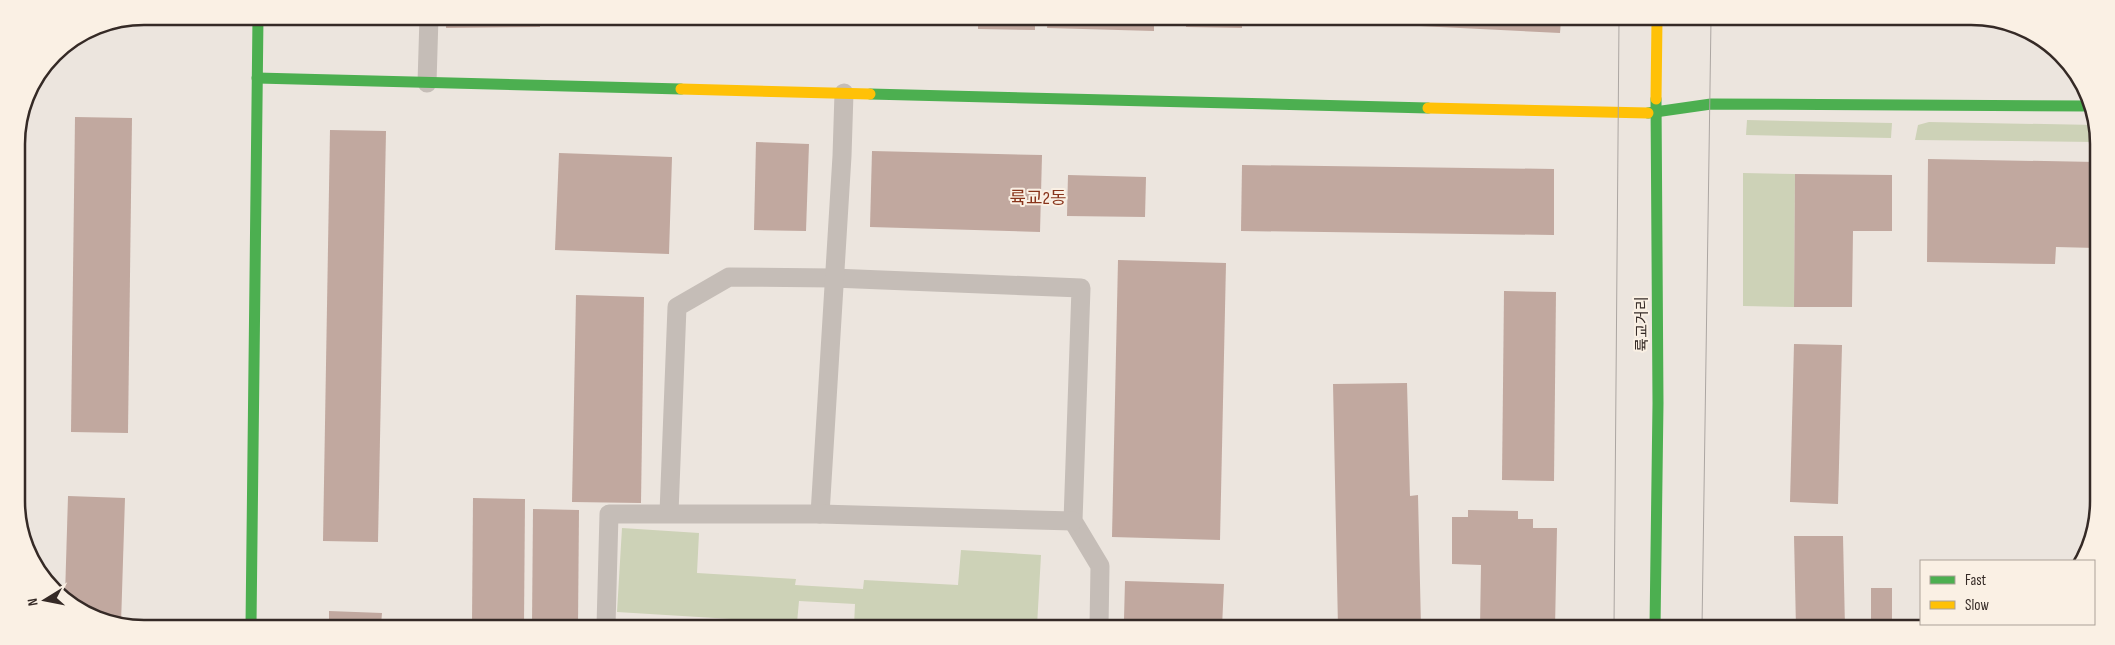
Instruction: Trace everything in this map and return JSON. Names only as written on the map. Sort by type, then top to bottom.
[{"type":"street","points":[[251,620],[258,25]]},
{"type":"street","name":"륙교거리","points":[[1655,620],[1658,403],[1657,25]]},
{"type":"street","points":[[257,78],[1656,113],[1711,104],[2084,106]]},
{"type":"lane","points":[[427,82],[429,25]]},
{"type":"lane","points":[[820,514],[842,156],[844,93]]},
{"type":"lane","points":[[669,513],[677,307],[729,277],[833,278],[1082,288],[1073,521],[1100,566],[1099,620]]},
{"type":"lane","points":[[606,620],[609,514],[820,514],[1073,521]]},
{"type":"green space","points":[[1747,120],[1892,123],[1891,138],[1746,135]]},
{"type":"green space","points":[[1929,122],[2089,125],[2090,142],[1915,140],[1918,125]]},
{"type":"green space","points":[[1743,173],[1795,174],[1794,307],[1743,306]]},
{"type":"green space","points":[[622,528],[699,533],[697,573],[796,579],[795,585],[863,589],[864,580],[958,585],[961,550],[1041,555],[1037,620],[854,620],[855,604],[799,601],[797,620],[748,620],[617,612]]},
{"type":"building","points":[[446,25],[540,25],[540,27],[446,28]]},
{"type":"building","points":[[978,25],[1035,25],[1035,30],[978,29]]},
{"type":"building","points":[[1047,25],[1154,25],[1154,31],[1047,28]]},
{"type":"building","points":[[1186,25],[1242,25],[1242,28],[1186,27]]},
{"type":"building","points":[[1399,25],[1561,25],[1560,33]]},
{"type":"building","points":[[75,117],[132,118],[128,433],[71,432]]},
{"type":"building","points":[[330,130],[386,131],[378,542],[323,541]]},
{"type":"building","points":[[756,142],[809,144],[806,231],[754,230]]},
{"type":"building","points":[[872,151],[1042,155],[1040,232],[870,227]]},
{"type":"building","points":[[559,153],[672,157],[669,254],[555,250]]},
{"type":"building","points":[[1928,159],[2090,162],[2090,248],[2056,247],[2055,264],[1927,262]]},
{"type":"building","points":[[1242,165],[1554,169],[1554,235],[1241,231]]},
{"type":"building","points":[[1795,174],[1892,175],[1892,231],[1853,231],[1852,307],[1794,307]]},
{"type":"building","points":[[1068,175],[1146,177],[1145,217],[1067,216]]},
{"type":"building","points":[[1118,260],[1226,263],[1220,540],[1112,537]]},
{"type":"building","points":[[1504,291],[1556,292],[1554,481],[1502,480]]},
{"type":"building","points":[[576,295],[644,297],[641,503],[572,502]]},
{"type":"building","points":[[1794,344],[1842,345],[1838,504],[1790,502]]},
{"type":"building","points":[[1407,383],[1410,496],[1418,495],[1421,620],[1338,620],[1333,384]]},
{"type":"building","points":[[68,496],[125,498],[121,618],[98,611],[70,593],[70,575],[66,575]]},
{"type":"building","points":[[473,498],[525,499],[524,620],[472,620]]},
{"type":"building","points":[[533,509],[579,510],[578,620],[532,620]]},
{"type":"building","points":[[1468,510],[1518,511],[1518,519],[1533,519],[1533,528],[1557,528],[1555,620],[1480,620],[1481,565],[1452,564],[1452,517],[1468,517]]},
{"type":"building","points":[[1794,536],[1843,536],[1845,620],[1796,620]]},
{"type":"building","points":[[1125,581],[1224,584],[1222,620],[1124,619]]},
{"type":"building","points":[[1871,588],[1892,588],[1892,620],[1871,620]]},
{"type":"building","points":[[329,611],[382,613],[381,620],[329,620]]},
{"type":"tram line","points":[[1614,620],[1619,25]]},
{"type":"tram line","points":[[1702,620],[1711,25]]},
{"type":"traffic: fast","points":[[251,620],[258,25]]},
{"type":"traffic: fast","points":[[257,78],[681,89]]},
{"type":"traffic: fast","points":[[870,94],[1428,108]]},
{"type":"traffic: fast","points":[[1655,620],[1658,403],[1656,99]]},
{"type":"traffic: fast","points":[[1648,113],[1711,104],[2084,106]]},
{"type":"traffic: slow","points":[[1656,99],[1657,25]]},
{"type":"traffic: slow","points":[[681,89],[870,94]]},
{"type":"traffic: slow","points":[[1428,108],[1648,113]]},
{"type":"district","name":"륙교2동","points":[[1038,198]]}]
